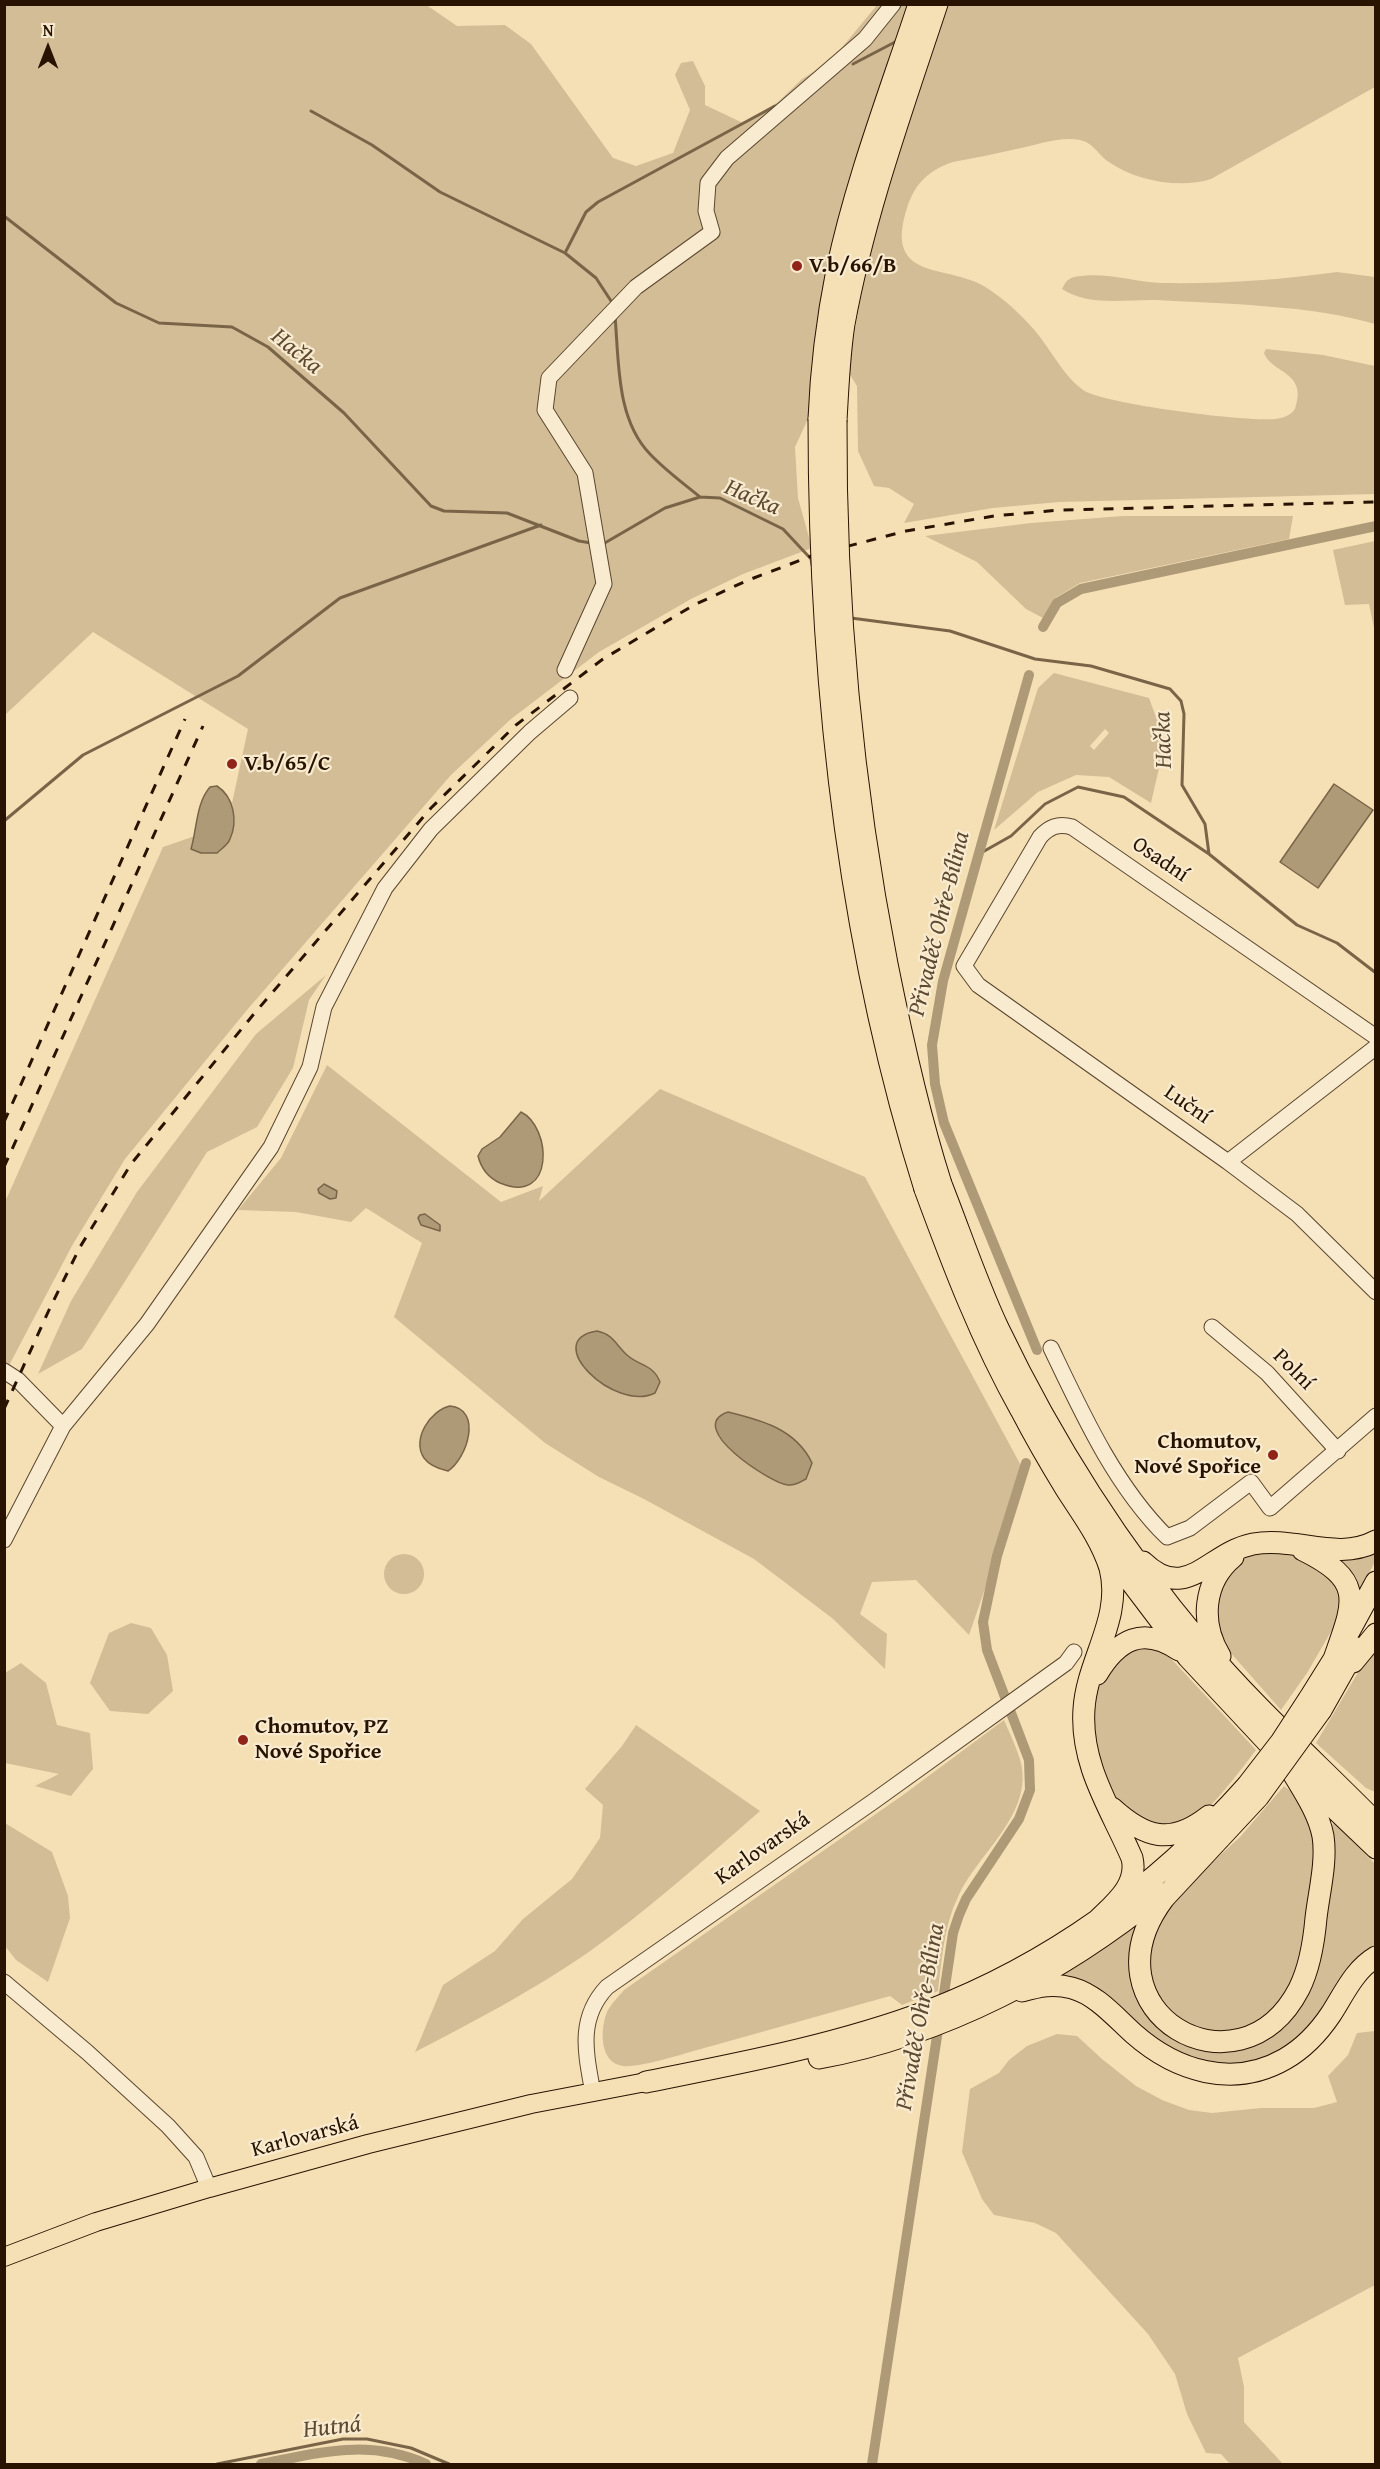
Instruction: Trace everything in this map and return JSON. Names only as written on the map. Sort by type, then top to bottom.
[{"type":"highway","points":[[919,4],[855,270],[827,420],[836,505],[841,609],[851,729],[877,913],[933,1186],[962,1289],[1007,1386],[1092,1530],[1107,1561],[1114,1595],[1110,1618],[1091,1670],[1084,1708],[1085,1740],[1088,1758],[1099,1788],[1132,1858],[1134,1870],[1127,1889],[1094,1924]]},
{"type":"highway","points":[[896,99],[937,4]]},
{"type":"highway","points":[[933,1186],[1018,1368],[1082,1482],[1121,1540],[1153,1585],[1239,1687],[1376,1823]]},
{"type":"highway","points":[[1092,1530],[1188,1657],[1287,1763],[1376,1848]]},
{"type":"highway","points":[[1121,1540],[1155,1574],[1176,1580],[1189,1577],[1229,1552],[1265,1543],[1294,1546],[1317,1557],[1338,1573],[1348,1586],[1351,1607],[1338,1668]]},
{"type":"highway","points":[[1239,1687],[1210,1637],[1207,1605],[1212,1585],[1223,1567],[1238,1553],[1265,1543],[1341,1551],[1360,1548],[1376,1541]]},
{"type":"highway","points":[[1338,1668],[1376,1582]]},
{"type":"highway","points":[[1287,1763],[1318,1819],[1323,1836],[1324,1851],[1315,1931],[1308,1963],[1299,1988],[1274,2022],[1244,2038],[1209,2041],[1177,2029],[1152,2006],[1143,1985],[1139,1963],[1145,1929],[1164,1898],[1227,1833],[1281,1742],[1315,1704],[1376,1612]]},
{"type":"highway","points":[[1338,1668],[1376,1634]]},
{"type":"highway","points":[[1084,1708],[1092,1683],[1102,1665],[1114,1651],[1129,1640],[1140,1637],[1159,1639],[1188,1657]]},
{"type":"highway","points":[[1337,1785],[1376,1802]]},
{"type":"highway","points":[[1107,1803],[1136,1829],[1149,1833],[1177,1833],[1201,1823],[1253,1791]]},
{"type":"highway","points":[[999,1992],[1055,1949],[1094,1924],[1168,1867],[1212,1825],[1253,1791]]},
{"type":"highway","points":[[999,1992],[1066,1960],[1133,1915],[1193,1866]]},
{"type":"highway","points":[[646,2082],[833,2055],[898,2029],[955,2000],[1060,1985],[1074,1988],[1088,1995],[1146,2044],[1181,2066],[1202,2072],[1243,2073],[1266,2068],[1302,2047],[1325,2022],[1358,1972],[1376,1957]]},
{"type":"main road","name":"Karlovarská","points":[[4,2257],[96,2222],[209,2188],[413,2132],[531,2104],[646,2082]]},
{"type":"street","points":[[565,670],[604,584],[585,473],[545,410],[549,378],[636,287],[712,232],[706,211],[708,183],[727,158],[865,39],[893,4]]},
{"type":"street","points":[[4,1540],[63,1426],[147,1324],[270,1147],[310,1067],[324,1007],[384,888],[431,829],[530,732],[570,698]]},
{"type":"street","name":"Osadní","points":[[964,966],[1040,837],[1047,830],[1065,825],[1376,1037]]},
{"type":"street","name":"Luční","points":[[964,966],[978,985],[1228,1162],[1297,1214],[1376,1292]]},
{"type":"street","points":[[1228,1162],[1376,1047]]},
{"type":"street","name":"Polní","points":[[1212,1327],[1267,1373],[1338,1451]]},
{"type":"street","points":[[1051,1348],[1078,1404],[1115,1469],[1151,1522],[1167,1537],[1190,1528],[1251,1482],[1270,1508],[1376,1416]]},
{"type":"street","points":[[4,1371],[18,1380],[63,1426]]},
{"type":"street","name":"Karlovarská","points":[[593,2093],[585,2034],[591,2009],[607,1988],[874,1802],[1066,1663],[1074,1652]]},
{"type":"street","points":[[4,1982],[87,2052],[168,2126],[196,2157],[209,2188]]},
{"type":"shaded area","points":[[425,4],[457,26],[505,25],[531,44],[613,158],[636,166],[673,153],[690,110],[675,75],[681,63],[693,61],[705,86],[705,105],[743,123],[778,102],[802,79],[830,62],[877,5],[1375,5],[1375,87],[1211,179],[1172,183],[1145,178],[1120,169],[1092,146],[1080,140],[1050,141],[953,162],[930,173],[910,199],[902,232],[904,249],[912,260],[925,267],[974,282],[997,295],[1029,324],[1071,379],[1083,390],[1096,395],[1176,411],[1236,418],[1275,419],[1286,416],[1295,409],[1298,397],[1297,387],[1293,380],[1268,360],[1264,353],[1266,349],[1323,355],[1375,366],[1375,494],[1059,502],[993,508],[904,523],[914,504],[889,488],[874,486],[858,451],[857,386],[849,373],[859,304],[867,271],[884,204],[914,105],[828,266],[817,324],[808,419],[795,447],[798,498],[812,548],[743,574],[691,599],[599,652],[511,719],[451,775],[247,1010],[125,1159],[73,1244],[5,1373],[5,1202],[163,847],[195,836],[191,849],[234,822],[232,803],[248,729],[93,632],[5,715],[4,5]]},
{"type":"shaded area","points":[[1337,272],[1375,277],[1375,324],[1324,313],[1267,306],[1157,300],[1096,300],[1073,295],[1062,289],[1070,279],[1085,275],[1184,283],[1250,281]]},
{"type":"shaded area","points":[[1123,516],[1293,516],[1289,539],[1080,583],[1055,598],[1043,618],[1026,609],[977,562],[925,536],[1031,523]]},
{"type":"shaded area","points":[[1376,541],[1375,633],[1369,604],[1345,605],[1333,550]]},
{"type":"shaded area","points":[[1054,673],[1149,698],[1165,742],[1151,803],[1109,777],[1076,775],[1038,792],[994,830],[1038,688]],"holes":[[[1105,729],[1109,733],[1094,750],[1090,746]]]},
{"type":"shaded area","points":[[1334,784],[1373,810],[1318,888],[1280,862]]},
{"type":"shaded area","points":[[217,786],[231,803],[234,825],[228,843],[217,853],[201,853],[191,849],[199,808],[205,793],[210,787]]},
{"type":"shaded area","points":[[326,975],[309,1000],[293,1068],[257,1127],[207,1152],[82,1349],[38,1374],[71,1301],[137,1192],[256,1034]]},
{"type":"shaded area","points":[[327,1065],[501,1202],[543,1186],[539,1201],[660,1089],[865,1177],[1025,1473],[969,1635],[916,1580],[872,1582],[860,1614],[887,1634],[885,1669],[832,1618],[754,1559],[599,1477],[545,1443],[394,1317],[422,1243],[366,1208],[351,1222],[296,1212],[238,1210],[281,1158]]},
{"type":"shaded area","points":[[521,1112],[531,1120],[539,1133],[543,1162],[539,1175],[531,1184],[518,1187],[500,1183],[492,1178],[483,1168],[478,1156],[482,1149],[500,1137]]},
{"type":"shaded area","points":[[324,1184],[337,1191],[336,1198],[330,1199],[319,1193],[318,1189]]},
{"type":"shaded area","points":[[425,1214],[440,1225],[440,1231],[421,1225],[418,1218]]},
{"type":"shaded area","points":[[597,1331],[611,1337],[627,1355],[654,1372],[660,1382],[655,1393],[639,1396],[621,1393],[604,1385],[589,1373],[579,1360],[576,1347],[581,1337]]},
{"type":"shaded area","points":[[450,1406],[460,1409],[469,1425],[466,1446],[455,1465],[448,1471],[434,1466],[424,1458],[420,1442],[430,1419]]},
{"type":"shaded area","points":[[728,1412],[765,1423],[797,1442],[812,1463],[806,1479],[793,1485],[779,1482],[735,1454],[716,1430],[717,1419]]},
{"type":"shaded area","points":[[1375,1547],[1375,1561],[1358,1597],[1324,1554]]},
{"type":"shaded area","points":[[1259,1551],[1291,1554],[1301,1558],[1338,1585],[1343,1611],[1307,1673],[1281,1710],[1222,1643],[1215,1625],[1220,1588],[1242,1559]]},
{"type":"shaded area","points":[[404,1554],[418,1560],[424,1574],[418,1588],[404,1594],[390,1588],[384,1574],[390,1560]]},
{"type":"shaded area","points":[[131,1623],[151,1628],[167,1655],[173,1691],[148,1714],[110,1711],[90,1683],[109,1633]]},
{"type":"shaded area","points":[[1141,1644],[1164,1651],[1256,1750],[1212,1803],[1193,1820],[1184,1824],[1151,1826],[1113,1799],[1100,1771],[1091,1709],[1098,1686],[1112,1664]]},
{"type":"shaded area","points":[[1375,1644],[1375,1792],[1366,1788],[1316,1743]]},
{"type":"shaded area","points":[[21,1663],[46,1683],[57,1725],[90,1733],[93,1769],[71,1796],[35,1786],[59,1774],[5,1763],[5,1673]]},
{"type":"shaded area","points":[[1004,1720],[1021,1763],[1023,1782],[1019,1800],[1001,1833],[967,1881],[953,1908],[944,1943],[938,1991],[902,2005],[890,1996],[641,2065],[623,2066],[609,2059],[603,2044],[603,2027],[610,2006],[624,1990],[903,1795]]},
{"type":"shaded area","points":[[636,1725],[760,1811],[609,1938],[566,1968],[480,2018],[415,2052],[443,1985],[495,1951],[523,1919],[572,1879],[600,1838],[603,1805],[585,1789],[622,1746]]},
{"type":"shaded area","points":[[1284,1786],[1300,1798],[1317,1837],[1302,1961],[1284,2000],[1252,2028],[1210,2035],[1164,2010],[1145,1963],[1169,1902],[1240,1837]]},
{"type":"shaded area","points":[[1334,1822],[1375,1864],[1375,1947],[1296,2040],[1263,2060],[1242,2065],[1221,2065],[1184,2058],[1061,1977],[1068,1969],[1144,1918],[1139,1927],[1164,2027],[1257,2040],[1324,1933],[1332,1886],[1334,1856],[1332,1825]]},
{"type":"shaded area","points":[[5,1823],[52,1852],[68,1896],[70,1918],[48,1982],[16,1960],[5,1946]]},
{"type":"shaded area","points":[[1375,2031],[1375,2285],[1238,2358],[1244,2387],[1244,2422],[1283,2464],[1230,2464],[1221,2454],[1206,2453],[1187,2414],[1175,2374],[1148,2334],[1056,2233],[1035,2223],[994,2215],[982,2199],[962,2152],[970,2089],[999,2073],[1009,2060],[1027,2046],[1057,2034],[1077,2036],[1136,2086],[1162,2100],[1189,2110],[1212,2113],[1261,2108],[1314,2108],[1337,2102],[1328,2076],[1348,2055],[1357,2033]]},
{"type":"waterway","points":[[853,64],[897,41]]},
{"type":"waterway","points":[[613,304],[596,278],[565,253],[586,212],[598,202],[775,106]]},
{"type":"waterway","points":[[311,111],[372,145],[440,192],[565,253]]},
{"type":"waterway","name":"Hačka","points":[[4,216],[116,303],[159,323],[232,327],[268,347],[344,413],[431,506],[444,511],[507,513],[579,541],[591,543]]},
{"type":"waterway","points":[[615,316],[621,389],[631,424],[639,440],[650,454],[700,497]]},
{"type":"waterway","name":"Hačka","points":[[603,544],[665,508],[700,497],[720,498],[783,529],[811,559],[812,565]]},
{"type":"waterway","points":[[4,821],[83,755],[238,676],[340,598],[541,525]]},
{"type":"waterway","name":"Přivaděč Ohře-Bílina","points":[[1043,627],[1057,603],[1081,589],[1376,526]]},
{"type":"waterway","name":"Hačka","points":[[851,618],[950,631],[1035,659],[1091,666],[1170,689],[1181,701],[1184,714],[1182,785],[1205,824],[1209,854],[1297,925],[1337,943],[1376,973]]},
{"type":"waterway","name":"Přivaděč Ohře-Bílina","points":[[1029,675],[943,981],[932,1045],[935,1084],[944,1123],[1037,1350]]},
{"type":"waterway","points":[[979,854],[1011,836],[1045,804],[1078,787],[1124,797],[1209,854]]},
{"type":"waterway","name":"Přivaděč Ohře-Bílina","points":[[942,2007],[953,1933],[959,1915],[966,1899],[1019,1819],[1030,1790],[1029,1760],[987,1650],[983,1622],[997,1556],[1026,1463]]},
{"type":"waterway","name":"Přivaděč Ohře-Bílina","points":[[872,2464],[939,2023]]},
{"type":"waterway","name":"Hutná","points":[[217,2464],[343,2439],[367,2439],[411,2448],[449,2464]]},
{"type":"waterway","name":"Přivaděč Ohře-Bílina","points":[[261,2464],[344,2450],[384,2451],[426,2464]]},
{"type":"railway","points":[[4,1409],[80,1247],[131,1164],[253,1015],[431,808],[516,725],[603,659],[694,605],[746,581],[814,555],[906,531],[994,516],[1060,510],[1376,502]]},
{"type":"railway","points":[[4,1122],[185,719]]},
{"type":"railway","points":[[4,1167],[203,726]]},
{"type":"place","name":"V.b/66/B","points":[[797,266]]},
{"type":"place","name":"V.b/65/C","points":[[232,764]]},
{"type":"place","name":"Chomutov, Nové Spořice","points":[[1273,1455]]},
{"type":"place","name":"Chomutov, PZ Nové Spořice","points":[[243,1740]]}]
